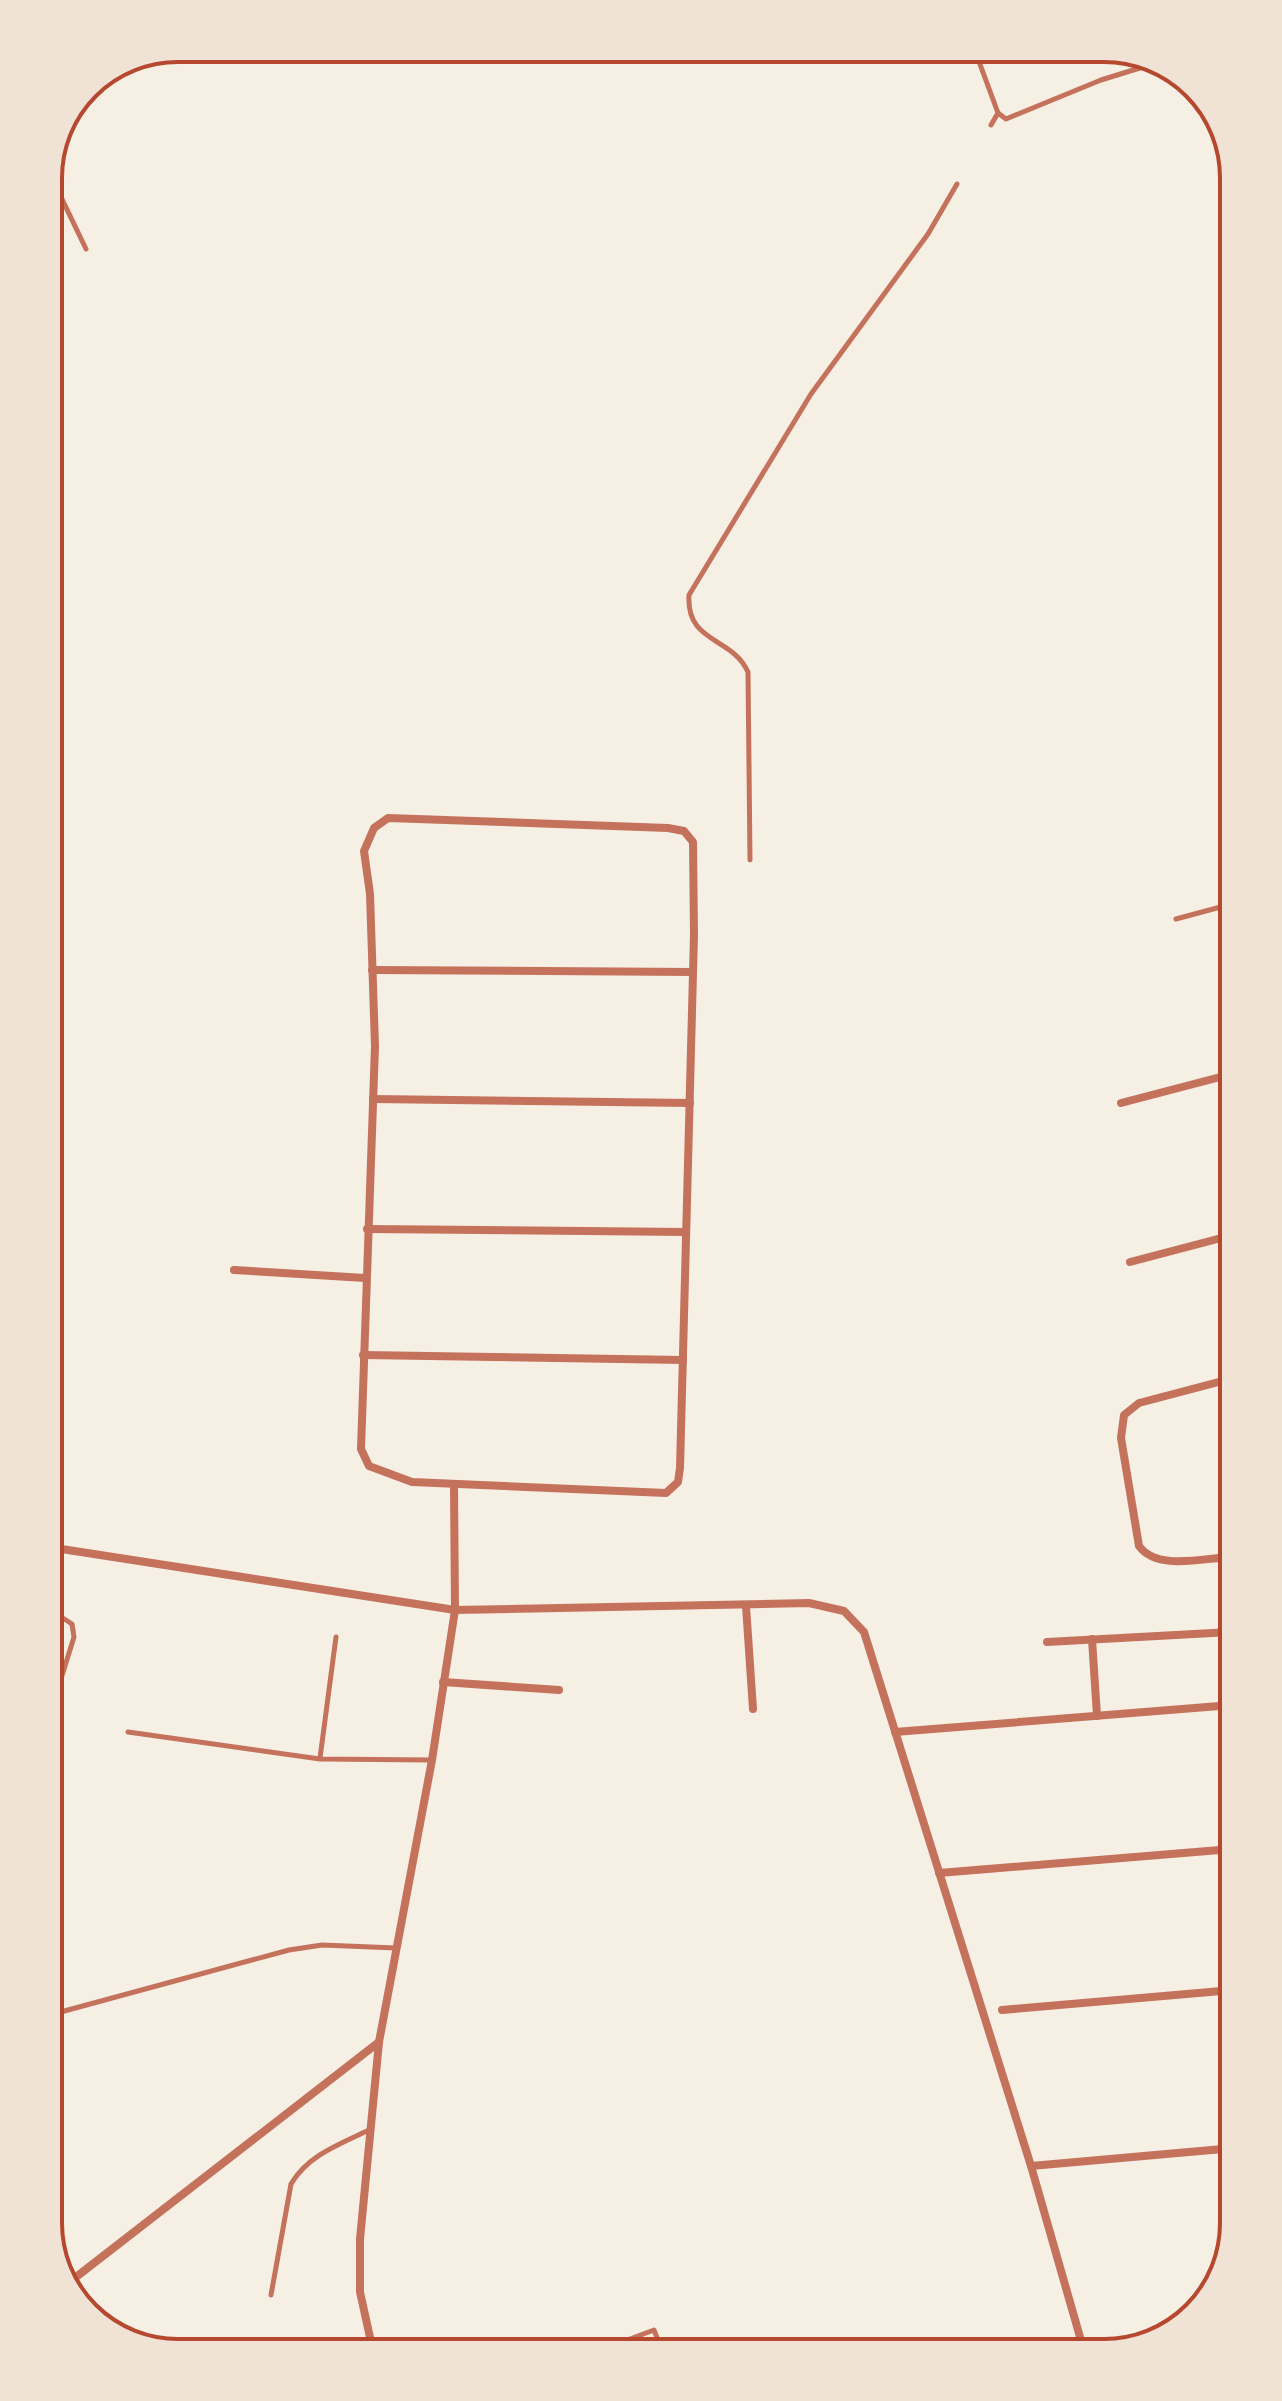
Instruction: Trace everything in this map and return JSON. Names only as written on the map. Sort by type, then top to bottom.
[{"type":"street","points":[[388,818],[684,831],[693,842],[696,865],[678,1482],[666,1493],[412,1482],[369,1466],[361,1449],[373,1099],[372,970],[364,851],[374,828],[388,818]]},
{"type":"street","points":[[372,970],[693,972]]},
{"type":"street","points":[[1121,1103],[1220,1077]]},
{"type":"street","points":[[373,1099],[690,1103]]},
{"type":"street","points":[[367,1229],[686,1232]]},
{"type":"street","points":[[1130,1262],[1220,1238]]},
{"type":"street","points":[[234,1270],[365,1278]]},
{"type":"street","points":[[363,1355],[683,1360]]},
{"type":"street","points":[[1220,1382],[1139,1403],[1124,1415],[1121,1438],[1139,1546],[1146,1556],[1164,1561],[1220,1558]]},
{"type":"street","points":[[370,2339],[360,2292],[360,2239],[370,2130],[379,2042],[432,1760],[455,1610],[454,1485]]},
{"type":"street","points":[[62,1549],[455,1610],[809,1603],[844,1611],[864,1632],[1031,2166],[1082,2339]]},
{"type":"street","points":[[746,1606],[753,1709]]},
{"type":"street","points":[[1047,1642],[1220,1633]]},
{"type":"street","points":[[1092,1639],[1097,1716]]},
{"type":"street","points":[[443,1682],[559,1690]]},
{"type":"street","points":[[895,1732],[1220,1707]]},
{"type":"street","points":[[939,1873],[1220,1850]]},
{"type":"street","points":[[1002,2010],[1220,1991]]},
{"type":"street","points":[[76,2277],[379,2042]]},
{"type":"street","points":[[1031,2166],[1220,2149]]},
{"type":"lane","points":[[979,62],[998,113],[1006,119],[1059,96],[1141,68]]},
{"type":"lane","points":[[991,125],[998,113]]},
{"type":"lane","points":[[750,860],[748,672],[742,657],[695,627],[688,614],[689,595],[811,394],[928,234],[957,184]]},
{"type":"lane","points":[[62,199],[86,249]]},
{"type":"lane","points":[[1176,919],[1220,907]]},
{"type":"lane","points":[[62,1618],[72,1624],[74,1637],[62,1676]]},
{"type":"lane","points":[[320,1759],[336,1637]]},
{"type":"lane","points":[[128,1732],[320,1759],[432,1760]]},
{"type":"lane","points":[[62,2012],[289,1950],[322,1945],[396,1948]]},
{"type":"lane","points":[[271,2295],[291,2184],[300,2168],[316,2156],[370,2130]]},
{"type":"lane","points":[[630,2339],[654,2330],[658,2339]]}]
